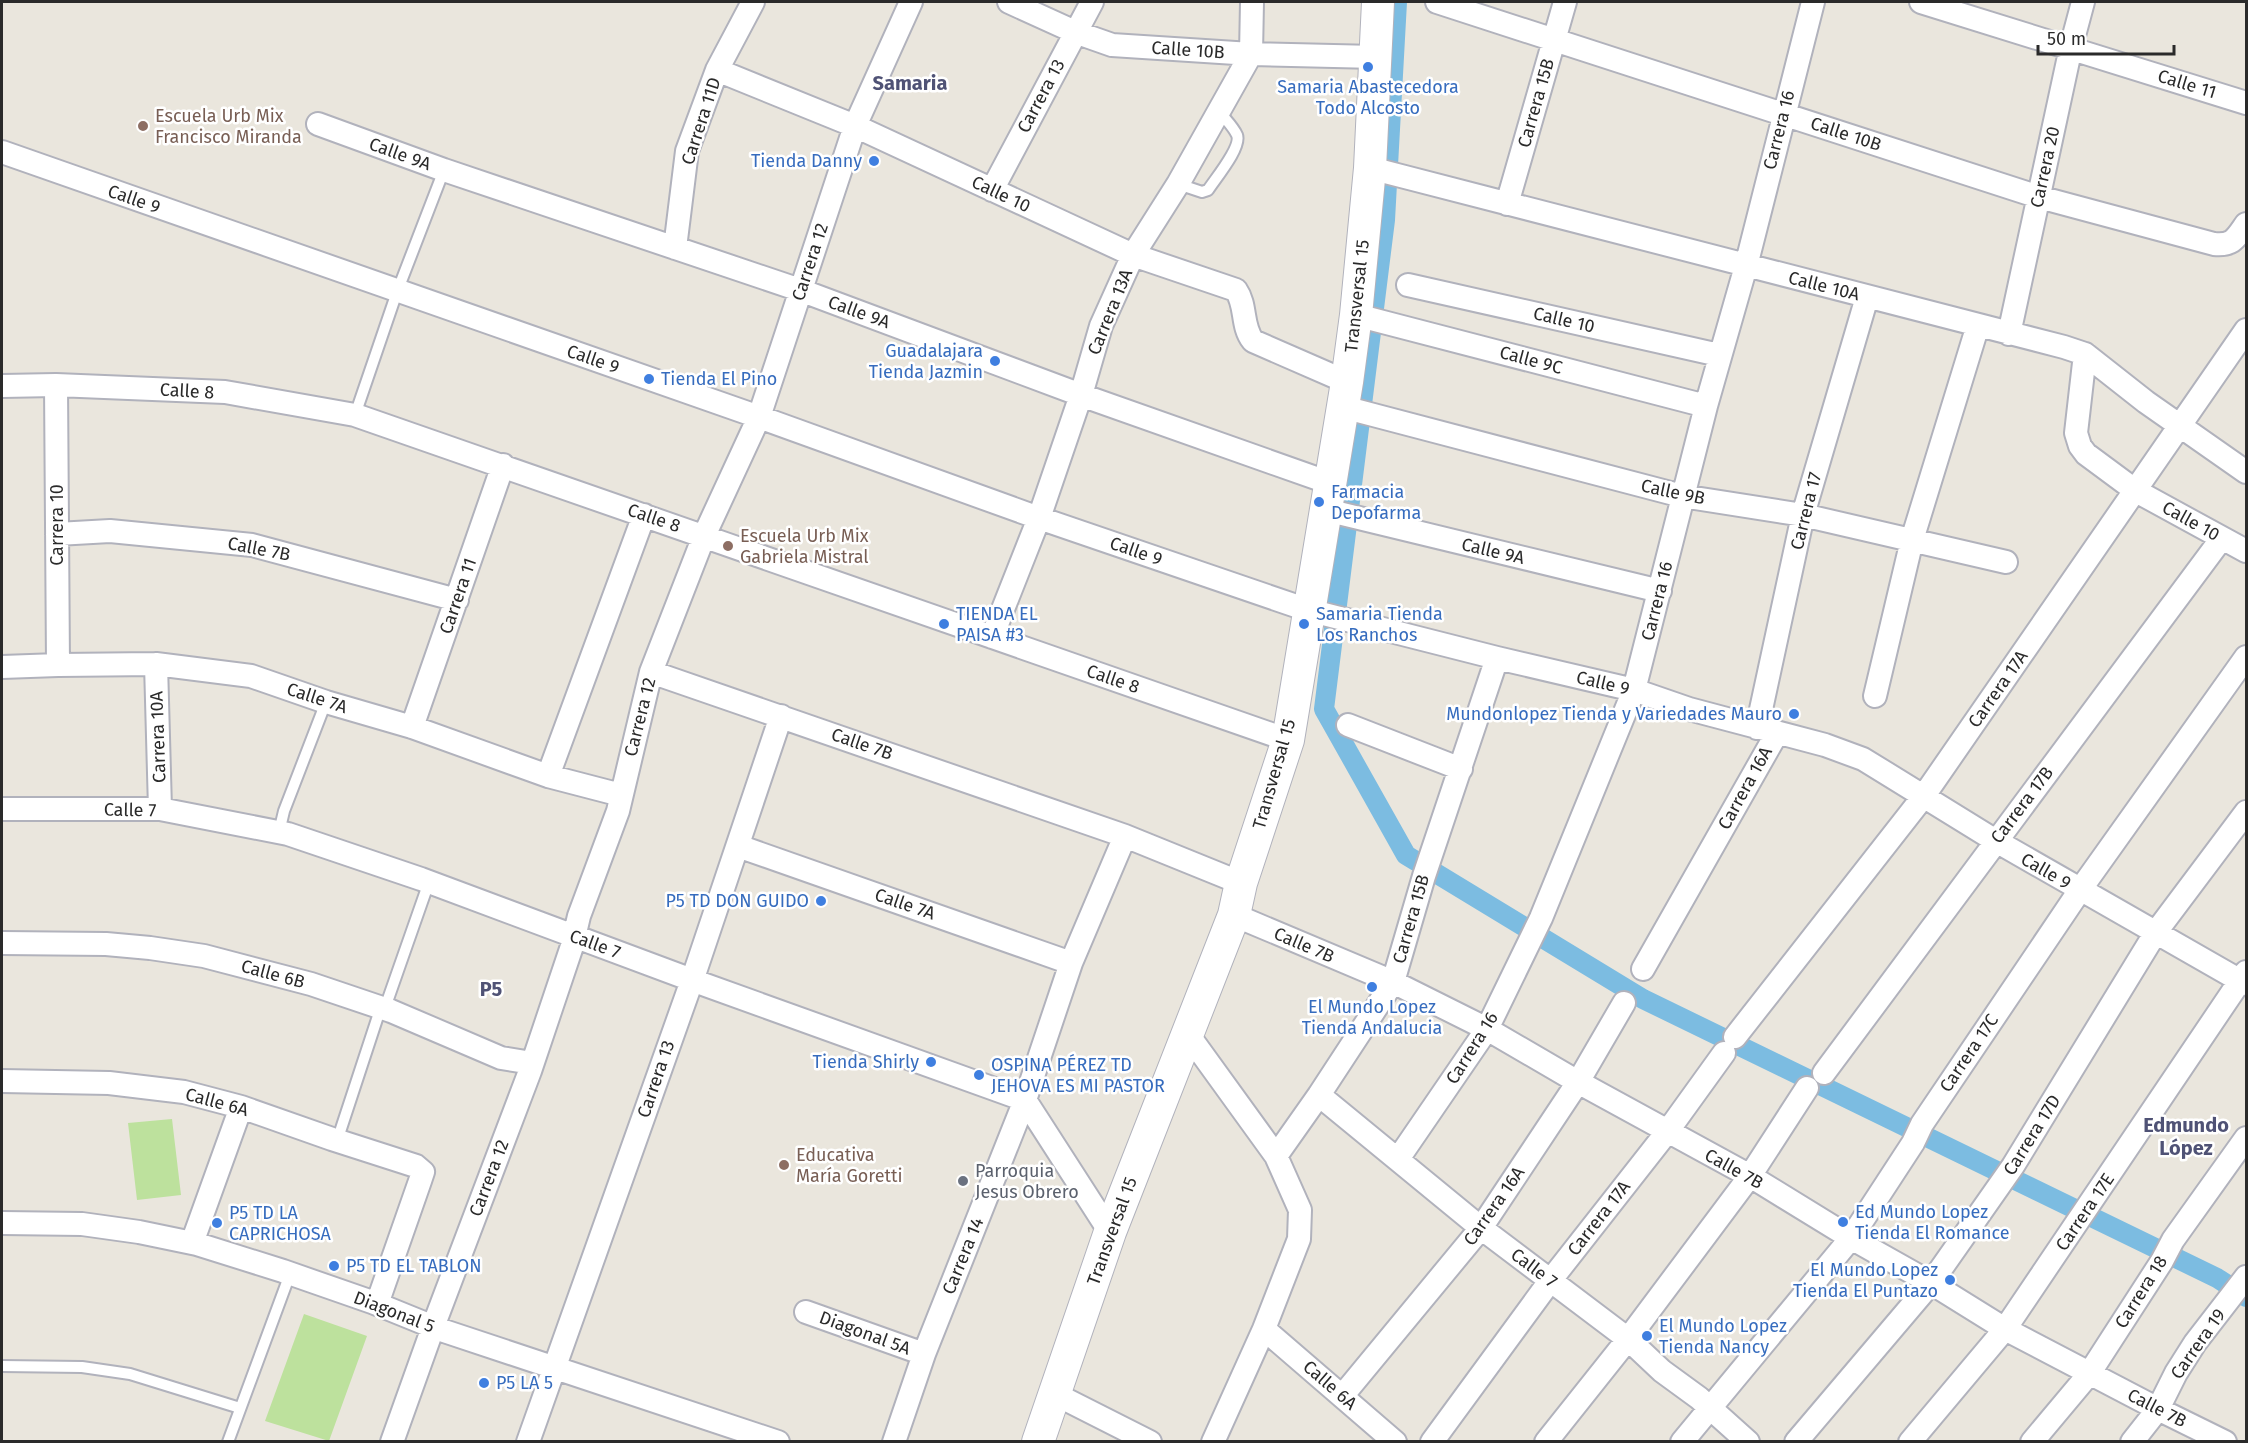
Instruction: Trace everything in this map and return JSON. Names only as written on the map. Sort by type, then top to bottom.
[{"type":"street","name":"Carrera 11D","points":[[675,248],[687,151],[717,70],[753,2]]},
{"type":"street","name":"Carrera 12","points":[[392,1442],[532,1063],[575,936],[579,916],[618,810],[651,672],[704,536],[759,417],[855,126],[911,2]]},
{"type":"street","name":"Calle 10B","points":[[1009,2],[1075,32],[1112,45],[1251,54],[1376,57]]},
{"type":"street","name":"Carrera 13","points":[[992,190],[1092,2]]},
{"type":"street","name":"Carrera 13A","points":[[992,638],[1039,518],[1081,394],[1101,326],[1133,255],[1178,184],[1251,54],[1252,2]]},
{"type":"street","name":"Transversal 15","points":[[1038,1442],[1110,1232],[1234,915],[1241,883],[1288,740],[1315,612],[1332,502],[1353,403],[1367,318],[1381,171],[1376,57],[1378,2]]},
{"type":"street","name":"Calle 10B","points":[[1437,2],[2039,197],[2224,245],[2232,242],[2247,224]]},
{"type":"street","name":"Carrera 15B","points":[[1507,204],[1565,2]]},
{"type":"street","name":"Carrera 16","points":[[1398,1159],[1487,1029],[1541,918],[1634,690],[1682,496],[1719,355],[1746,266],[1813,2]]},
{"type":"street","name":"Calle 11","points":[[1921,2],[2247,103]]},
{"type":"street","name":"Carrera 20","points":[[2009,334],[2083,2]]},
{"type":"street","name":"Calle 10","points":[[717,70],[855,126],[1133,255],[1236,290],[1241,297],[1246,332],[1253,341]]},
{"type":"street","name":"Calle 9A","points":[[318,124],[444,170],[800,290],[1081,394],[1332,502],[1363,520],[1660,591]]},
{"type":"street","name":"Calle 9","points":[[2,152],[759,417],[1039,518],[1315,612],[1634,690],[1689,709],[1825,745],[1863,759],[2080,890],[2244,979]]},
{"type":"street","name":"Calle 10A","points":[[1381,171],[2085,354],[2146,402],[2247,472]]},
{"type":"street","name":"Calle 10","points":[[1408,285],[1719,355]]},
{"type":"street","name":"Carrera 17","points":[[1767,730],[1803,515],[1867,297]]},
{"type":"street","name":"Calle 9C","points":[[1367,318],[1706,406]]},
{"type":"street","points":[[1875,696],[1912,540],[1978,325]]},
{"type":"street","name":"Carrera 17A","points":[[1432,1442],[1550,1281],[1923,797],[2247,330]]},
{"type":"street","name":"Calle 9B","points":[[1253,341],[1353,403],[1682,496],[1803,515],[2006,562]]},
{"type":"street","name":"Calle 10","points":[[2085,354],[2076,433],[2080,446],[2086,454],[2136,491],[2247,551]]},
{"type":"street","name":"Calle 8","points":[[2,386],[56,385],[225,392],[355,414],[1288,740]]},
{"type":"street","name":"Carrera 10","points":[[56,385],[57,665]]},
{"type":"street","name":"Carrera 11","points":[[412,728],[503,465]]},
{"type":"street","points":[[548,776],[644,515]]},
{"type":"street","name":"Calle 7B","points":[[57,534],[110,531],[252,545],[457,600]]},
{"type":"street","name":"Carrera 17B","points":[[1824,1073],[2222,538]]},
{"type":"street","name":"Carrera 17C","points":[[1682,1442],[1851,1238],[1917,1133],[2080,890],[2247,657]]},
{"type":"street","name":"Carrera 15B","points":[[1276,1156],[1393,982],[1426,868],[1497,658]]},
{"type":"street","name":"Calle 7A","points":[[2,668],[156,664],[251,676],[412,728],[548,776],[621,795]]},
{"type":"street","name":"Carrera 10A","points":[[156,664],[160,809]]},
{"type":"street","name":"Calle 7B","points":[[651,672],[1125,837],[1241,883]]},
{"type":"street","name":"Carrera 13","points":[[528,1442],[738,846],[781,716]]},
{"type":"street","points":[[1348,725],[1461,769]]},
{"type":"street","name":"Carrera 16A","points":[[1643,969],[1767,730]]},
{"type":"street","name":"Calle 7","points":[[2,809],[160,809],[279,832],[332,847],[691,980],[1025,1100]]},
{"type":"street","name":"Carrera 17D","points":[[1796,1442],[1931,1283],[2009,1172],[2156,932],[2247,812]]},
{"type":"street","name":"Carrera 14","points":[[894,1442],[924,1354],[1025,1100],[1071,963],[1125,837]]},
{"type":"street","name":"Calle 7A","points":[[738,846],[1071,963]]},
{"type":"street","name":"Calle 7B","points":[[1234,915],[1393,982],[1487,1029],[1667,1132],[1750,1176],[2005,1329],[2225,1442]]},
{"type":"street","name":"Calle 6B","points":[[2,943],[106,944],[204,956],[311,984],[384,1009],[501,1058],[532,1063]]},
{"type":"street","name":"Carrera 17E","points":[[1910,1442],[2005,1329],[2244,979]]},
{"type":"street","name":"Carrera 16A","points":[[1343,1395],[1481,1228],[1578,1082],[1624,1003]]},
{"type":"street","points":[[1187,1033],[1276,1156],[1300,1210],[1299,1239],[1264,1329],[1213,1442]]},
{"type":"street","name":"Calle 6A","points":[[2,1081],[109,1083],[142,1085],[184,1092],[241,1107],[416,1166],[423,1172],[377,1304]]},
{"type":"street","points":[[1546,1442],[1628,1339],[1750,1176],[1807,1088]]},
{"type":"street","name":"Calle 7","points":[[1319,1095],[1481,1228],[1628,1339],[1662,1371],[1699,1398],[1748,1442]]},
{"type":"street","points":[[1025,1100],[1110,1232]]},
{"type":"street","points":[[192,1243],[241,1107]]},
{"type":"street","name":"Carrera 18","points":[[2032,1442],[2089,1374],[2162,1261],[2173,1240],[2247,1138]]},
{"type":"street","name":"Diagonal 5","points":[[2,1223],[82,1224],[139,1232],[192,1243],[377,1304],[433,1327],[553,1368],[778,1442]]},
{"type":"street","name":"Carrera 19","points":[[2132,1442],[2158,1409],[2194,1343],[2240,1286]]},
{"type":"street","name":"Diagonal 5A","points":[[806,1312],[924,1354]]},
{"type":"street","name":"Calle 6A","points":[[1264,1329],[1395,1442]]},
{"type":"street","points":[[1055,1394],[1150,1442]]},
{"type":"lane","points":[[1178,184],[1202,192],[1208,190],[1234,151],[1237,135],[1219,110]]},
{"type":"lane","points":[[355,414],[397,292],[444,170]]},
{"type":"lane","points":[[279,832],[284,810],[326,702]]},
{"type":"lane","points":[[337,1141],[378,1016],[384,1009],[429,882]]},
{"type":"lane","points":[[228,1442],[290,1274]]},
{"type":"lane","points":[[2,1366],[82,1367],[130,1374],[240,1408]]},
{"type":"green space","points":[[172,1119],[181,1195],[137,1200],[128,1123]]},
{"type":"green space","points":[[304,1314],[367,1336],[329,1441],[265,1421]]},
{"type":"waterway","points":[[1397,2],[1385,220],[1324,709],[1406,855],[1643,999],[2217,1278],[2246,1297]]},
{"type":"place","name":"Samaria Abastecedora Todo Alcosto","points":[[1368,67]]},
{"type":"place","name":"Escuela Urb Mix Francisco Miranda","points":[[143,126]]},
{"type":"place","name":"Tienda Danny","points":[[874,161]]},
{"type":"place","name":"Guadalajara Tienda Jazmin","points":[[995,361]]},
{"type":"place","name":"Tienda El Pino","points":[[649,379]]},
{"type":"place","name":"Farmacia Depofarma","points":[[1319,502]]},
{"type":"place","name":"Escuela Urb Mix Gabriela Mistral","points":[[728,546]]},
{"type":"place","name":"TIENDA EL PAISA #3","points":[[944,624]]},
{"type":"place","name":"Samaria Tienda Los Ranchos","points":[[1304,624]]},
{"type":"place","name":"Mundonlopez Tienda y Variedades Mauro","points":[[1794,714]]},
{"type":"place","name":"P5 TD DON GUIDO","points":[[821,901]]},
{"type":"place","name":"El Mundo Lopez Tienda Andalucia","points":[[1372,987]]},
{"type":"place","name":"Tienda Shirly","points":[[931,1062]]},
{"type":"place","name":"OSPINA PÉREZ TD JEHOVA ES MI PASTOR","points":[[979,1075]]},
{"type":"place","name":"Educativa María Goretti","points":[[784,1165]]},
{"type":"place","name":"Parroquia Jesus Obrero","points":[[963,1181]]},
{"type":"place","name":"Ed Mundo Lopez Tienda El Romance","points":[[1843,1222]]},
{"type":"place","name":"P5 TD LA CAPRICHOSA","points":[[217,1223]]},
{"type":"place","name":"P5 TD EL TABLON","points":[[334,1266]]},
{"type":"place","name":"El Mundo Lopez Tienda El Puntazo","points":[[1950,1280]]},
{"type":"place","name":"El Mundo Lopez Tienda Nancy","points":[[1647,1336]]},
{"type":"place","name":"P5 LA 5","points":[[484,1383]]},
{"type":"district","name":"Samaria","points":[[910,83]]},
{"type":"district","name":"P5","points":[[491,989]]},
{"type":"district","name":"Edmundo López","points":[[2186,1136]]}]
